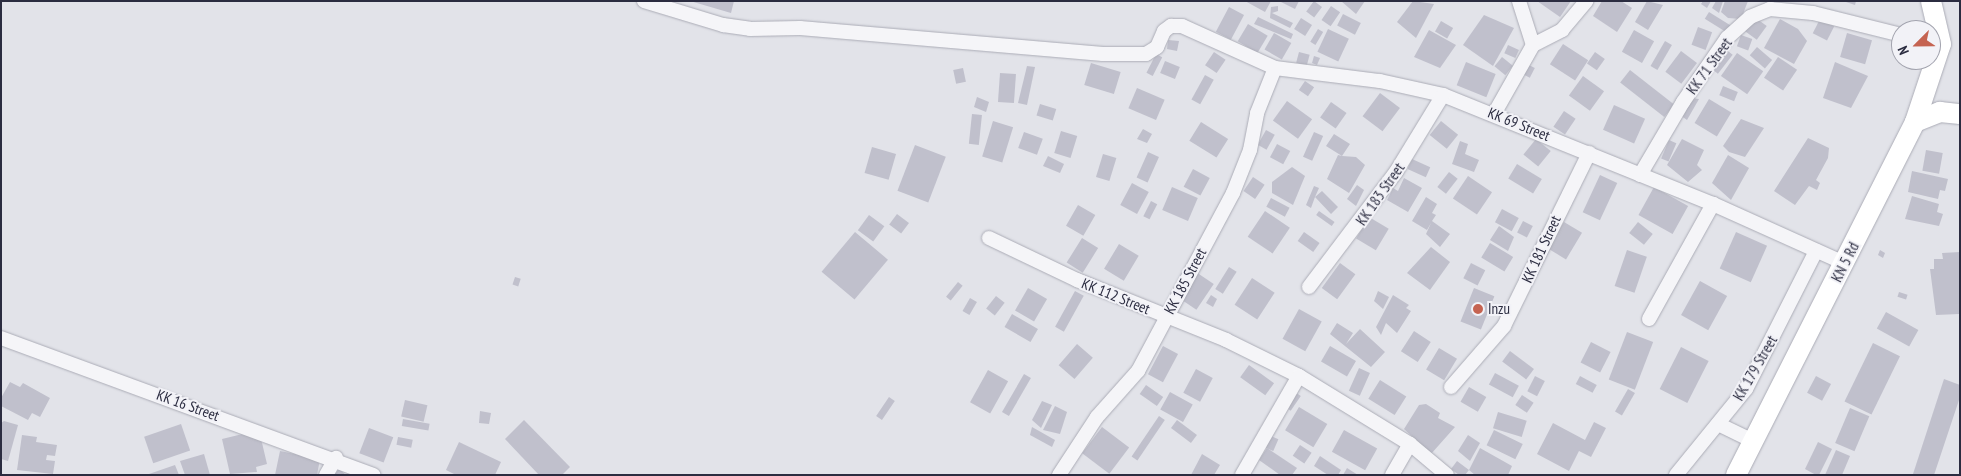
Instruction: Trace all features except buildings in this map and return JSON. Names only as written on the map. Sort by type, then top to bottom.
[{"type":"main road","points":[[1931,1],[1933,20]]},
{"type":"main road","name":"KN 5 Rd","points":[[1736,475],[1755,442],[1915,122],[1929,70]]},
{"type":"main road","points":[[1915,122],[1940,112],[1958,114]]},
{"type":"street","name":"KK 69 Street","points":[[644,1],[723,25],[750,29],[800,28],[1127,55],[1146,54],[1157,47],[1164,31],[1171,26],[1182,26],[1275,68],[1380,81],[1443,95],[1713,204],[1844,263]]},
{"type":"street","points":[[1520,1],[1533,45]]},
{"type":"street","points":[[1494,114],[1533,45],[1562,30],[1586,1]]},
{"type":"street","name":"KK 71 Street","points":[[1640,175],[1683,102],[1732,33],[1750,17],[1770,9],[1813,7],[1891,32]]},
{"type":"street","name":"KK 185 Street","points":[[1059,475],[1097,418],[1138,371],[1233,193],[1250,150],[1257,113],[1275,68]]},
{"type":"street","name":"KK 183 Street","points":[[1309,287],[1396,172],[1443,95]]},
{"type":"street","name":"KK 181 Street","points":[[1451,387],[1504,326],[1589,154]]},
{"type":"street","points":[[1649,319],[1713,204]]},
{"type":"street","name":"KK 112 Street","points":[[988,238],[1166,316],[1226,340],[1299,376],[1410,444],[1447,475]]},
{"type":"street","name":"KK 179 Street","points":[[1676,475],[1746,389],[1816,251]]},
{"type":"street","name":"KK 16 Street","points":[[1,338],[336,458],[374,475]]},
{"type":"street","points":[[1242,475],[1299,376]]},
{"type":"street","points":[[1718,424],[1755,442]]},
{"type":"street","points":[[1392,475],[1410,444]]},
{"type":"street","points":[[326,475],[336,458]]},
{"type":"place","name":"Inzu","points":[[1478,309]]}]
